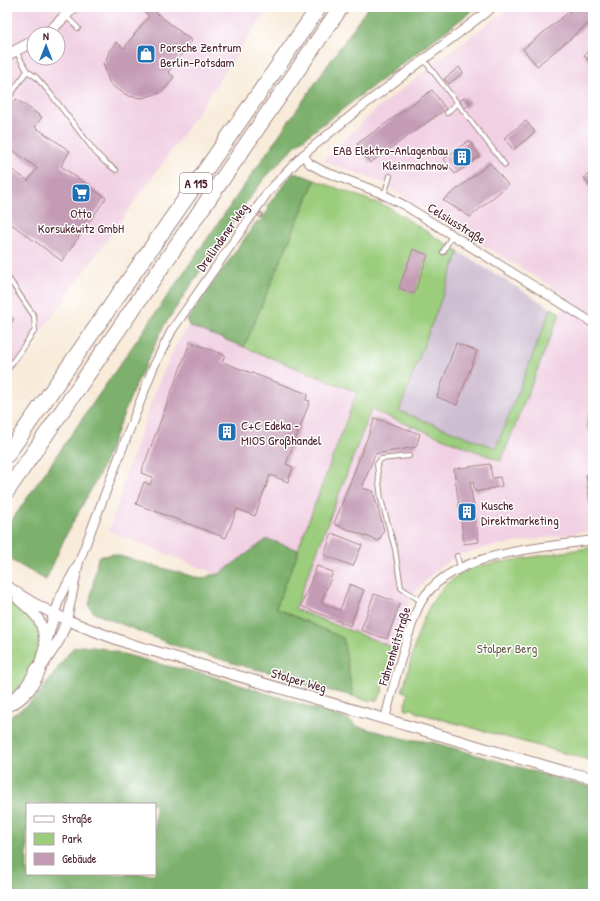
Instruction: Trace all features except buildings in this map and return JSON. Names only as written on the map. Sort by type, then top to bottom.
[{"type":"highway","name":"A 115","points":[[7,454],[319,7]]},
{"type":"highway","name":"A 115","points":[[7,491],[341,7]]},
{"type":"highway","points":[[7,704],[20,696],[30,686],[38,670]]},
{"type":"street","points":[[55,26],[74,7]]},
{"type":"street","name":"Dreilindener Weg","points":[[54,615],[60,595],[79,562],[153,368],[172,330],[268,192],[303,155],[360,108],[493,7]]},
{"type":"street","points":[[10,55],[26,46]]},
{"type":"street","name":"Celsiusstraße","points":[[303,155],[310,164],[323,171],[384,195],[404,205],[593,323]]},
{"type":"street","name":"Fahrenheitstraße","points":[[385,719],[401,659],[421,601],[439,582],[460,567],[486,558],[502,554],[593,540]]},
{"type":"street","name":"Dreilindener Weg","points":[[67,620],[79,562]]},
{"type":"street","points":[[10,589],[18,599],[37,615],[42,622],[45,645]]},
{"type":"street","name":"Stolper Weg","points":[[10,589],[54,615],[150,650],[565,772],[593,778]]},
{"type":"street","points":[[38,670],[54,615]]},
{"type":"street","points":[[38,670],[59,640],[67,620]]},
{"type":"lane","points":[[66,16],[78,28]]},
{"type":"lane","points":[[10,55],[51,92],[96,153],[116,170]]},
{"type":"lane","points":[[424,60],[505,165]]},
{"type":"lane","points":[[7,100],[27,71]]},
{"type":"lane","points":[[447,112],[457,103]]},
{"type":"lane","points":[[384,195],[390,176]]},
{"type":"lane","points":[[443,252],[452,235]]},
{"type":"lane","points":[[7,276],[34,316],[36,322],[35,330],[7,370]]},
{"type":"lane","points":[[409,456],[381,459],[377,464],[381,499],[395,549],[401,588],[421,601]]},
{"type":"lane","points":[[457,556],[460,567]]},
{"type":"shaded area","points":[[7,7],[269,7],[174,147],[46,325],[7,383]]},
{"type":"shaded area","points":[[511,7],[593,7],[593,530],[489,547],[463,554],[449,561],[435,571],[415,592],[402,616],[392,647],[295,609],[371,410],[501,461],[560,313],[569,297],[395,192],[388,184],[323,161],[374,111]]},
{"type":"shaded area","points":[[459,252],[551,308],[496,448],[399,411]]},
{"type":"shaded area","points":[[189,326],[357,392],[299,550],[267,540],[219,575],[109,531],[122,492],[122,486],[157,386],[177,343]]},
{"type":"green space","points":[[368,7],[477,7],[298,143],[264,179],[240,211],[164,326],[133,391],[99,475],[65,537],[46,580],[7,558],[7,527]]},
{"type":"green space","points":[[294,172],[315,180],[244,347],[189,326],[187,320],[257,221],[260,222],[269,209],[267,206]]},
{"type":"green space","points":[[315,180],[388,207],[459,252],[399,411],[496,448],[551,308],[560,313],[501,461],[371,410],[295,609],[392,647],[382,693],[377,700],[368,701],[353,696],[343,638],[276,608],[357,392],[244,347]]},
{"type":"green space","points":[[593,404],[593,415],[589,426],[591,427],[590,431],[587,428],[587,420]]},
{"type":"green space","points":[[267,539],[299,550],[276,608],[343,638],[353,696],[309,686],[278,674],[250,668],[173,645],[94,613],[89,606],[98,557],[113,554],[202,579],[211,575],[219,574]]},
{"type":"green space","name":"Stolper Berg","points":[[593,547],[593,761],[418,713],[411,708],[408,711],[405,708],[408,693],[402,691],[424,617],[433,601],[444,587],[458,575],[478,566]]},
{"type":"green space","points":[[7,597],[24,611],[34,623],[39,634],[39,647],[35,662],[26,680],[20,687],[7,696]]},
{"type":"green space","points":[[82,646],[101,648],[167,666],[205,674],[348,719],[356,726],[406,739],[432,742],[570,782],[593,787],[593,894],[7,894],[7,717],[28,704],[36,696],[73,648]]},
{"type":"place","name":"Porsche Zentrum Berlin-Potsdam","points":[[146,54]]},
{"type":"place","name":"EAB Elektro-Anlagenbau Kleinmachnow","points":[[462,157]]},
{"type":"place","name":"Otto Korsukéwitz GmbH","points":[[81,193]]},
{"type":"place","name":"C+C Edeka - MIOS Großhandel","points":[[227,432]]},
{"type":"place","name":"Kusche Direktmarketing","points":[[467,512]]}]
